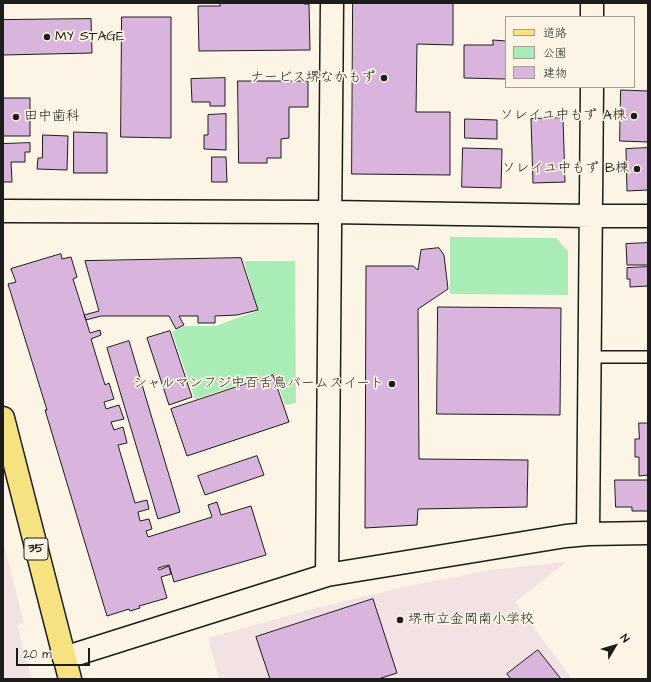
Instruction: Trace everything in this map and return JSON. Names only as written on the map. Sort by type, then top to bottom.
[{"type":"main road","name":"35","points":[[3,418],[67,669]]},
{"type":"street","points":[[327,575],[332,3]]},
{"type":"street","points":[[592,3],[592,16]]},
{"type":"street","points":[[588,534],[592,88]]},
{"type":"street","points":[[3,211],[329,212],[648,216]]},
{"type":"street","points":[[67,669],[327,575],[566,536],[648,533]]},
{"type":"lane","points":[[589,357],[648,357]]},
{"type":"shaded area","points":[[3,541],[24,623],[17,625],[32,679],[3,679]]},
{"type":"shaded area","name":"堺市立金岡南小学校","points":[[566,562],[515,602],[572,679],[219,679],[208,638],[312,609],[404,587],[490,570]]},
{"type":"green space","points":[[450,237],[556,238],[568,251],[568,295],[450,294]]},
{"type":"green space","points":[[244,261],[295,261],[296,403],[285,405],[274,373],[195,399],[172,332],[185,326],[216,326],[258,311]]},
{"type":"building","points":[[220,3],[309,4],[310,50],[199,51],[198,6],[220,6]]},
{"type":"building","name":"ナービス堺なかもず","points":[[353,3],[453,3],[453,45],[417,44],[416,112],[450,112],[450,175],[352,174]]},
{"type":"building","points":[[122,17],[171,17],[171,138],[121,137]]},
{"type":"building","name":"MY STAGE","points":[[91,19],[92,53],[3,55],[3,20]]},
{"type":"building","points":[[493,40],[505,41],[505,79],[464,78],[464,45],[493,45]]},
{"type":"building","points":[[225,78],[225,106],[210,106],[210,102],[192,102],[191,79]]},
{"type":"building","points":[[238,81],[308,81],[308,107],[289,107],[289,138],[281,139],[281,158],[267,158],[267,163],[239,163]]},
{"type":"building","name":"ソレイユ中もず A棟","points":[[621,90],[648,91],[648,142],[620,141]]},
{"type":"building","name":"田中歯科","points":[[3,98],[30,98],[30,136],[3,136]]},
{"type":"building","points":[[226,114],[226,150],[204,149],[204,135],[208,135],[208,115]]},
{"type":"building","points":[[563,118],[565,182],[533,183],[531,119]]},
{"type":"building","points":[[465,119],[497,120],[497,139],[465,138]]},
{"type":"building","points":[[74,132],[107,133],[107,173],[74,173]]},
{"type":"building","points":[[43,135],[68,136],[67,170],[37,169],[38,158],[42,158]]},
{"type":"building","points":[[30,143],[30,152],[25,152],[25,162],[11,162],[12,182],[3,182],[3,144]]},
{"type":"building","points":[[463,148],[502,149],[501,188],[462,187]]},
{"type":"building","name":"ソレイユ中もず B棟","points":[[648,148],[648,190],[627,191],[626,149]]},
{"type":"building","points":[[212,157],[226,157],[227,182],[212,182]]},
{"type":"building","points":[[648,243],[648,265],[627,265],[626,244]]},
{"type":"building","name":"シャルマンフジ中百舌鳥パームスイート","points":[[439,248],[444,255],[448,289],[418,309],[419,459],[528,460],[527,507],[418,509],[417,525],[365,528],[366,266],[413,266],[418,270],[421,250]]},
{"type":"building","points":[[61,254],[62,259],[71,257],[77,277],[73,279],[90,333],[100,330],[101,335],[91,339],[105,385],[109,383],[114,399],[104,402],[106,409],[119,405],[124,419],[111,422],[114,430],[123,427],[127,443],[118,445],[135,503],[147,500],[149,509],[138,512],[140,521],[149,519],[152,529],[146,531],[148,537],[212,517],[208,505],[217,502],[221,515],[251,506],[266,555],[174,582],[169,565],[158,568],[159,570],[169,566],[171,574],[161,577],[167,598],[139,606],[140,608],[130,611],[129,609],[107,616],[45,410],[47,410],[8,284],[16,282],[11,269]]},
{"type":"building","points":[[241,258],[258,310],[237,315],[215,316],[215,323],[198,323],[198,316],[179,316],[184,325],[176,329],[169,316],[101,316],[86,320],[84,315],[99,311],[85,261]]},
{"type":"building","points":[[648,267],[648,286],[630,287],[630,279],[627,279],[627,268]]},
{"type":"building","points":[[438,307],[561,308],[560,415],[437,414]]},
{"type":"building","points":[[170,331],[192,397],[169,405],[147,338]]},
{"type":"building","points":[[129,341],[180,512],[158,519],[107,348]]},
{"type":"building","points":[[273,375],[289,422],[187,456],[171,409]]},
{"type":"building","points":[[639,423],[648,423],[648,475],[639,476],[639,457],[635,457],[635,439],[639,439]]},
{"type":"building","points":[[257,456],[264,475],[205,495],[198,476]]},
{"type":"building","points":[[615,480],[648,480],[648,511],[632,511],[632,507],[616,507]]},
{"type":"building","points":[[373,599],[397,673],[378,679],[270,679],[256,637]]},
{"type":"building","points":[[538,650],[561,679],[511,679],[507,674]]},
{"type":"place","name":"MY STAGE","points":[[47,37]]},
{"type":"place","name":"ナービス堺なかもず","points":[[384,78]]},
{"type":"place","name":"ソレイユ中もず A棟","points":[[634,116]]},
{"type":"place","name":"田中歯科","points":[[16,117]]},
{"type":"place","name":"ソレイユ中もず B棟","points":[[637,169]]},
{"type":"place","name":"シャルマンフジ中百舌鳥パームスイート","points":[[392,384]]},
{"type":"place","name":"堺市立金岡南小学校","points":[[400,620]]}]
